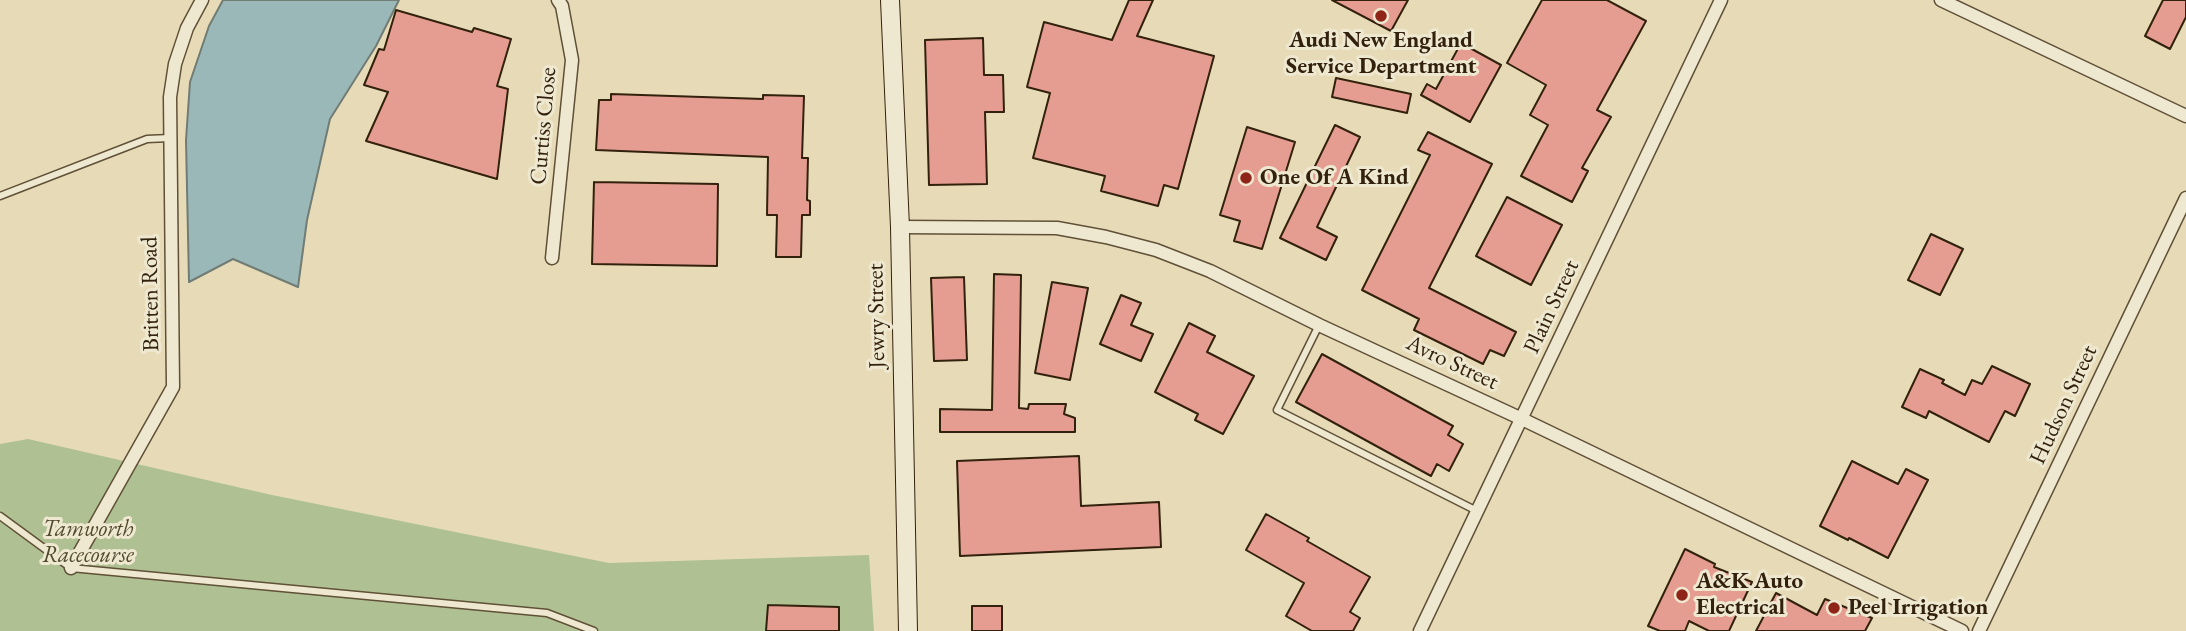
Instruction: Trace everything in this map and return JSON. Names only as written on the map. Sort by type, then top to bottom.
[{"type":"main road","name":"Jewry Street","points":[[890,0],[900,227],[908,631]]},
{"type":"street","name":"Britten Road","points":[[71,568],[173,387],[170,97],[175,64],[187,28],[202,0]]},
{"type":"street","name":"Curtiss Close","points":[[552,258],[572,60],[562,6],[558,0]]},
{"type":"street","name":"Plain Street","points":[[1420,631],[1721,0]]},
{"type":"street","points":[[1941,0],[2186,116]]},
{"type":"street","name":"Hudson Street","points":[[1979,631],[2186,198]]},
{"type":"street","name":"Avro Street","points":[[900,227],[1057,228],[1156,250],[1210,271],[1962,631]]},
{"type":"lane","points":[[0,196],[147,139],[170,138]]},
{"type":"lane","points":[[1319,325],[1277,410],[1477,510]]},
{"type":"lane","points":[[0,516],[71,568],[547,613],[593,631]]},
{"type":"green space","name":"Tamworth Racecourse","points":[[28,439],[272,495],[609,563],[869,555],[874,631],[0,631],[0,444]]},
{"type":"water","points":[[223,0],[399,0],[376,46],[330,119],[307,220],[298,287],[233,259],[189,282],[186,140],[190,82],[209,26]]},
{"type":"building","points":[[1129,0],[1153,0],[1137,36],[1214,56],[1178,189],[1164,185],[1158,206],[1101,191],[1105,176],[1033,158],[1050,93],[1027,87],[1044,22],[1112,40]]},
{"type":"building","name":"Audi New England Service Department","points":[[1332,0],[1408,0],[1391,31]]},
{"type":"building","points":[[1542,0],[1607,0],[1646,21],[1597,110],[1611,117],[1582,168],[1588,171],[1572,202],[1521,176],[1548,125],[1530,115],[1546,85],[1507,63]]},
{"type":"building","points":[[2163,0],[2186,0],[2186,17],[2170,49],[2145,36]]},
{"type":"building","points":[[396,10],[472,32],[474,28],[511,39],[497,86],[508,89],[497,179],[366,141],[388,92],[364,85],[379,49],[384,50]]},
{"type":"building","points":[[983,38],[984,75],[1003,75],[1004,112],[985,112],[987,184],[929,185],[925,40]]},
{"type":"building","points":[[1461,43],[1501,65],[1470,122],[1421,95],[1427,84],[1436,89]]},
{"type":"building","points":[[1336,78],[1411,94],[1407,113],[1332,97]]},
{"type":"building","points":[[611,94],[763,99],[763,95],[804,96],[802,158],[808,158],[807,200],[810,201],[810,215],[802,215],[801,257],[776,257],[777,215],[767,215],[768,157],[596,150],[599,100],[611,100]]},
{"type":"building","points":[[1335,125],[1360,137],[1317,227],[1337,237],[1326,260],[1280,238]]},
{"type":"building","points":[[1247,127],[1295,142],[1262,249],[1234,241],[1240,221],[1220,215]]},
{"type":"building","points":[[1428,132],[1492,164],[1429,288],[1516,332],[1504,356],[1490,350],[1483,364],[1414,330],[1419,319],[1362,290],[1430,155],[1418,150]]},
{"type":"building","points":[[594,182],[718,184],[717,266],[592,264]]},
{"type":"building","points":[[1507,197],[1562,225],[1531,285],[1476,256]]},
{"type":"building","points":[[1931,234],[1963,249],[1940,295],[1908,280]]},
{"type":"building","points":[[994,274],[1021,275],[1019,408],[1028,409],[1029,404],[1066,404],[1064,414],[1075,418],[1075,432],[940,432],[940,409],[992,410]]},
{"type":"building","points":[[964,277],[967,360],[934,361],[931,278]]},
{"type":"building","points":[[1052,282],[1088,288],[1070,380],[1035,373]]},
{"type":"building","points":[[1121,295],[1141,303],[1131,325],[1153,334],[1141,361],[1100,344]]},
{"type":"building","points":[[1189,323],[1215,336],[1207,352],[1254,376],[1223,434],[1195,420],[1198,414],[1155,392]]},
{"type":"building","points":[[1322,354],[1453,426],[1448,435],[1463,444],[1449,471],[1437,464],[1431,476],[1296,402]]},
{"type":"building","points":[[1992,366],[2030,384],[2015,416],[2005,411],[1989,442],[1929,411],[1926,418],[1902,407],[1920,369],[1944,380],[1942,383],[1965,395],[1972,380],[1982,384]]},
{"type":"building","points":[[1079,456],[1081,506],[1159,502],[1161,547],[960,556],[957,461]]},
{"type":"building","points":[[1852,461],[1898,484],[1906,469],[1928,480],[1888,558],[1820,526]]},
{"type":"building","points":[[1266,514],[1370,577],[1350,612],[1360,618],[1353,631],[1312,631],[1286,616],[1304,583],[1246,550]]},
{"type":"building","points":[[1685,549],[1715,564],[1714,567],[1752,582],[1729,631],[1709,631],[1689,621],[1685,631],[1660,631],[1648,626]]},
{"type":"building","points":[[1776,593],[1817,615],[1825,599],[1872,618],[1865,631],[1756,631]]},
{"type":"building","points":[[768,605],[839,607],[839,631],[766,631]]},
{"type":"building","points":[[972,606],[1002,606],[1002,631],[972,631]]},
{"type":"place","name":"Audi New England Service Department","points":[[1381,16]]},
{"type":"place","name":"One Of A Kind","points":[[1246,178]]},
{"type":"place","name":"A&K Auto Electrical","points":[[1682,595]]},
{"type":"place","name":"Peel Irrigation","points":[[1834,608]]}]
